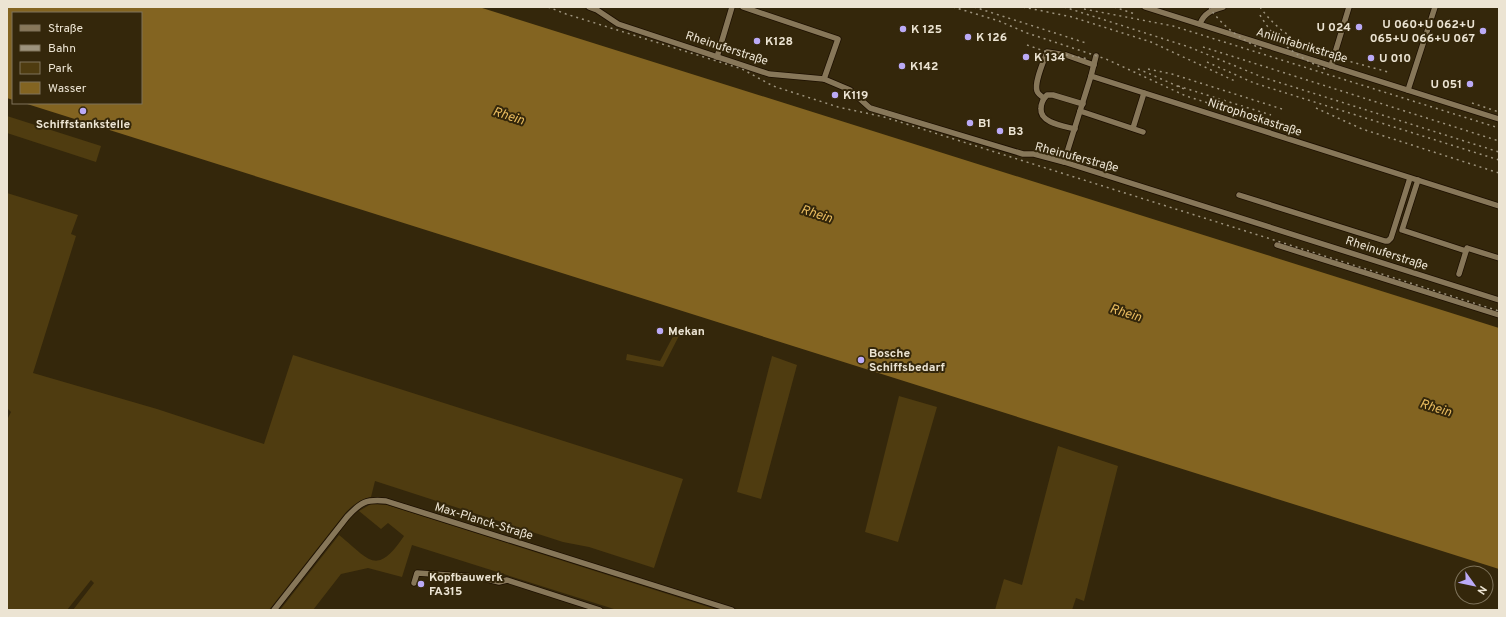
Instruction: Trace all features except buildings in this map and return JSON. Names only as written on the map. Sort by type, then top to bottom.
[{"type":"street","name":"Rheinuferstraße","points":[[588,7],[597,10],[618,24],[769,74],[824,79],[850,90],[870,108],[1023,154],[1034,154],[1064,162],[1499,300]]},
{"type":"street","points":[[717,57],[732,7]]},
{"type":"street","points":[[743,7],[752,8],[838,39],[824,79]]},
{"type":"street","name":"Anilinfabrikstraße","points":[[1145,7],[1499,119]]},
{"type":"street","points":[[1200,24],[1205,15],[1213,8],[1223,7]]},
{"type":"street","points":[[1330,66],[1349,7]]},
{"type":"street","points":[[1408,90],[1435,7]]},
{"type":"street","points":[[1044,98],[1036,89],[1037,81],[1047,52],[1066,56],[1094,65]]},
{"type":"street","points":[[1064,162],[1083,104],[1096,56]]},
{"type":"street","name":"Nitrophoskastraße","points":[[1091,76],[1499,206]]},
{"type":"street","points":[[1133,128],[1144,93]]},
{"type":"street","points":[[1075,129],[1051,122],[1040,112],[1041,105],[1047,95],[1054,94],[1083,104]]},
{"type":"street","points":[[1080,112],[1143,132]]},
{"type":"street","points":[[1239,195],[1388,241],[1391,238],[1410,178]]},
{"type":"street","points":[[1402,230],[1418,180]]},
{"type":"street","points":[[1394,227],[1466,251]]},
{"type":"street","points":[[1277,245],[1499,315]]},
{"type":"street","points":[[1459,274],[1467,248],[1499,258]]},
{"type":"street","name":"Max-Planck-Straße","points":[[274,610],[347,517],[360,504],[372,500],[386,501],[732,610]]},
{"type":"street","points":[[414,583],[417,573],[478,576],[499,582],[507,580],[600,610]]},
{"type":"green space","points":[[7,116],[101,146],[96,162],[7,133]]},
{"type":"green space","points":[[7,193],[78,215],[71,234],[76,236],[33,373],[157,409],[264,444],[293,355],[683,479],[654,568],[589,547],[563,542],[375,481],[371,497],[357,503],[346,512],[269,610],[73,610],[94,583],[91,580],[67,610],[7,610],[7,420],[11,412],[7,408]]},
{"type":"green space","points":[[678,327],[683,328],[663,367],[626,360],[627,354],[660,361]]},
{"type":"green space","points":[[772,356],[797,365],[761,499],[737,492]]},
{"type":"green space","points":[[899,396],[937,407],[898,542],[865,532]]},
{"type":"green space","points":[[1058,446],[1118,466],[1084,601],[1076,598],[1072,610],[995,610],[1004,579],[1022,585]]},
{"type":"green space","points":[[371,504],[387,505],[718,610],[617,610],[412,545],[402,577],[368,568],[341,574],[313,610],[280,610],[339,535],[366,557],[373,560],[379,560],[386,557],[394,549],[404,536],[388,523],[381,529],[359,511]]},
{"type":"water","name":"Rhein","points":[[7,7],[479,7],[1499,328],[1499,569],[1494,567],[1494,565],[1486,565],[27,104],[142,104],[142,12],[12,12],[12,100],[7,98]]},
{"type":"railway","points":[[548,7],[742,69],[773,86],[838,107],[884,117],[1499,311]]},
{"type":"railway","points":[[953,7],[999,21],[1027,33],[1106,59],[1186,96],[1268,122]]},
{"type":"railway","points":[[974,7],[1086,43]]},
{"type":"railway","points":[[1023,7],[1072,17],[1151,42],[1237,82]]},
{"type":"railway","points":[[1064,7],[1189,47],[1262,77],[1499,152]]},
{"type":"railway","points":[[1114,7],[1135,14]]},
{"type":"railway","points":[[1209,7],[1232,32],[1262,49]]},
{"type":"railway","points":[[1260,7],[1273,22],[1287,34],[1303,44],[1336,57],[1391,73]]},
{"type":"railway","points":[[1084,9],[1173,26],[1499,128]]},
{"type":"railway","points":[[1260,15],[1273,33],[1288,48],[1306,60],[1325,69]]},
{"type":"railway","points":[[1027,45],[1047,52]]},
{"type":"railway","points":[[1203,47],[1499,141]]},
{"type":"railway","points":[[1066,55],[1089,59]]},
{"type":"railway","points":[[1207,62],[1254,83],[1499,160]]},
{"type":"railway","points":[[1138,69],[1184,89]]},
{"type":"railway","points":[[1148,69],[1172,74],[1282,109]]},
{"type":"railway","points":[[1178,86],[1271,115]]},
{"type":"railway","points":[[1472,103],[1499,112]]},
{"type":"railway","points":[[1316,108],[1362,129],[1499,173]]},
{"type":"place","name":"U 024","points":[[1359,27]]},
{"type":"place","name":"K 125","points":[[903,29]]},
{"type":"place","name":"U 060+U 062+U 065+U 066+U 067","points":[[1483,31]]},
{"type":"place","name":"K 126","points":[[968,37]]},
{"type":"place","name":"K128","points":[[757,41]]},
{"type":"place","name":"K 134","points":[[1026,57]]},
{"type":"place","name":"U 010","points":[[1371,58]]},
{"type":"place","name":"K142","points":[[902,66]]},
{"type":"place","name":"U 051","points":[[1470,84]]},
{"type":"place","name":"K119","points":[[835,95]]},
{"type":"place","name":"Schiffstankstelle","points":[[83,111]]},
{"type":"place","name":"B1","points":[[970,123]]},
{"type":"place","name":"B3","points":[[1000,131]]},
{"type":"place","name":"Mekan","points":[[660,331]]},
{"type":"place","name":"Bosche Schiffsbedarf","points":[[861,360]]},
{"type":"place","name":"Kopfbauwerk FA315","points":[[421,584]]}]
